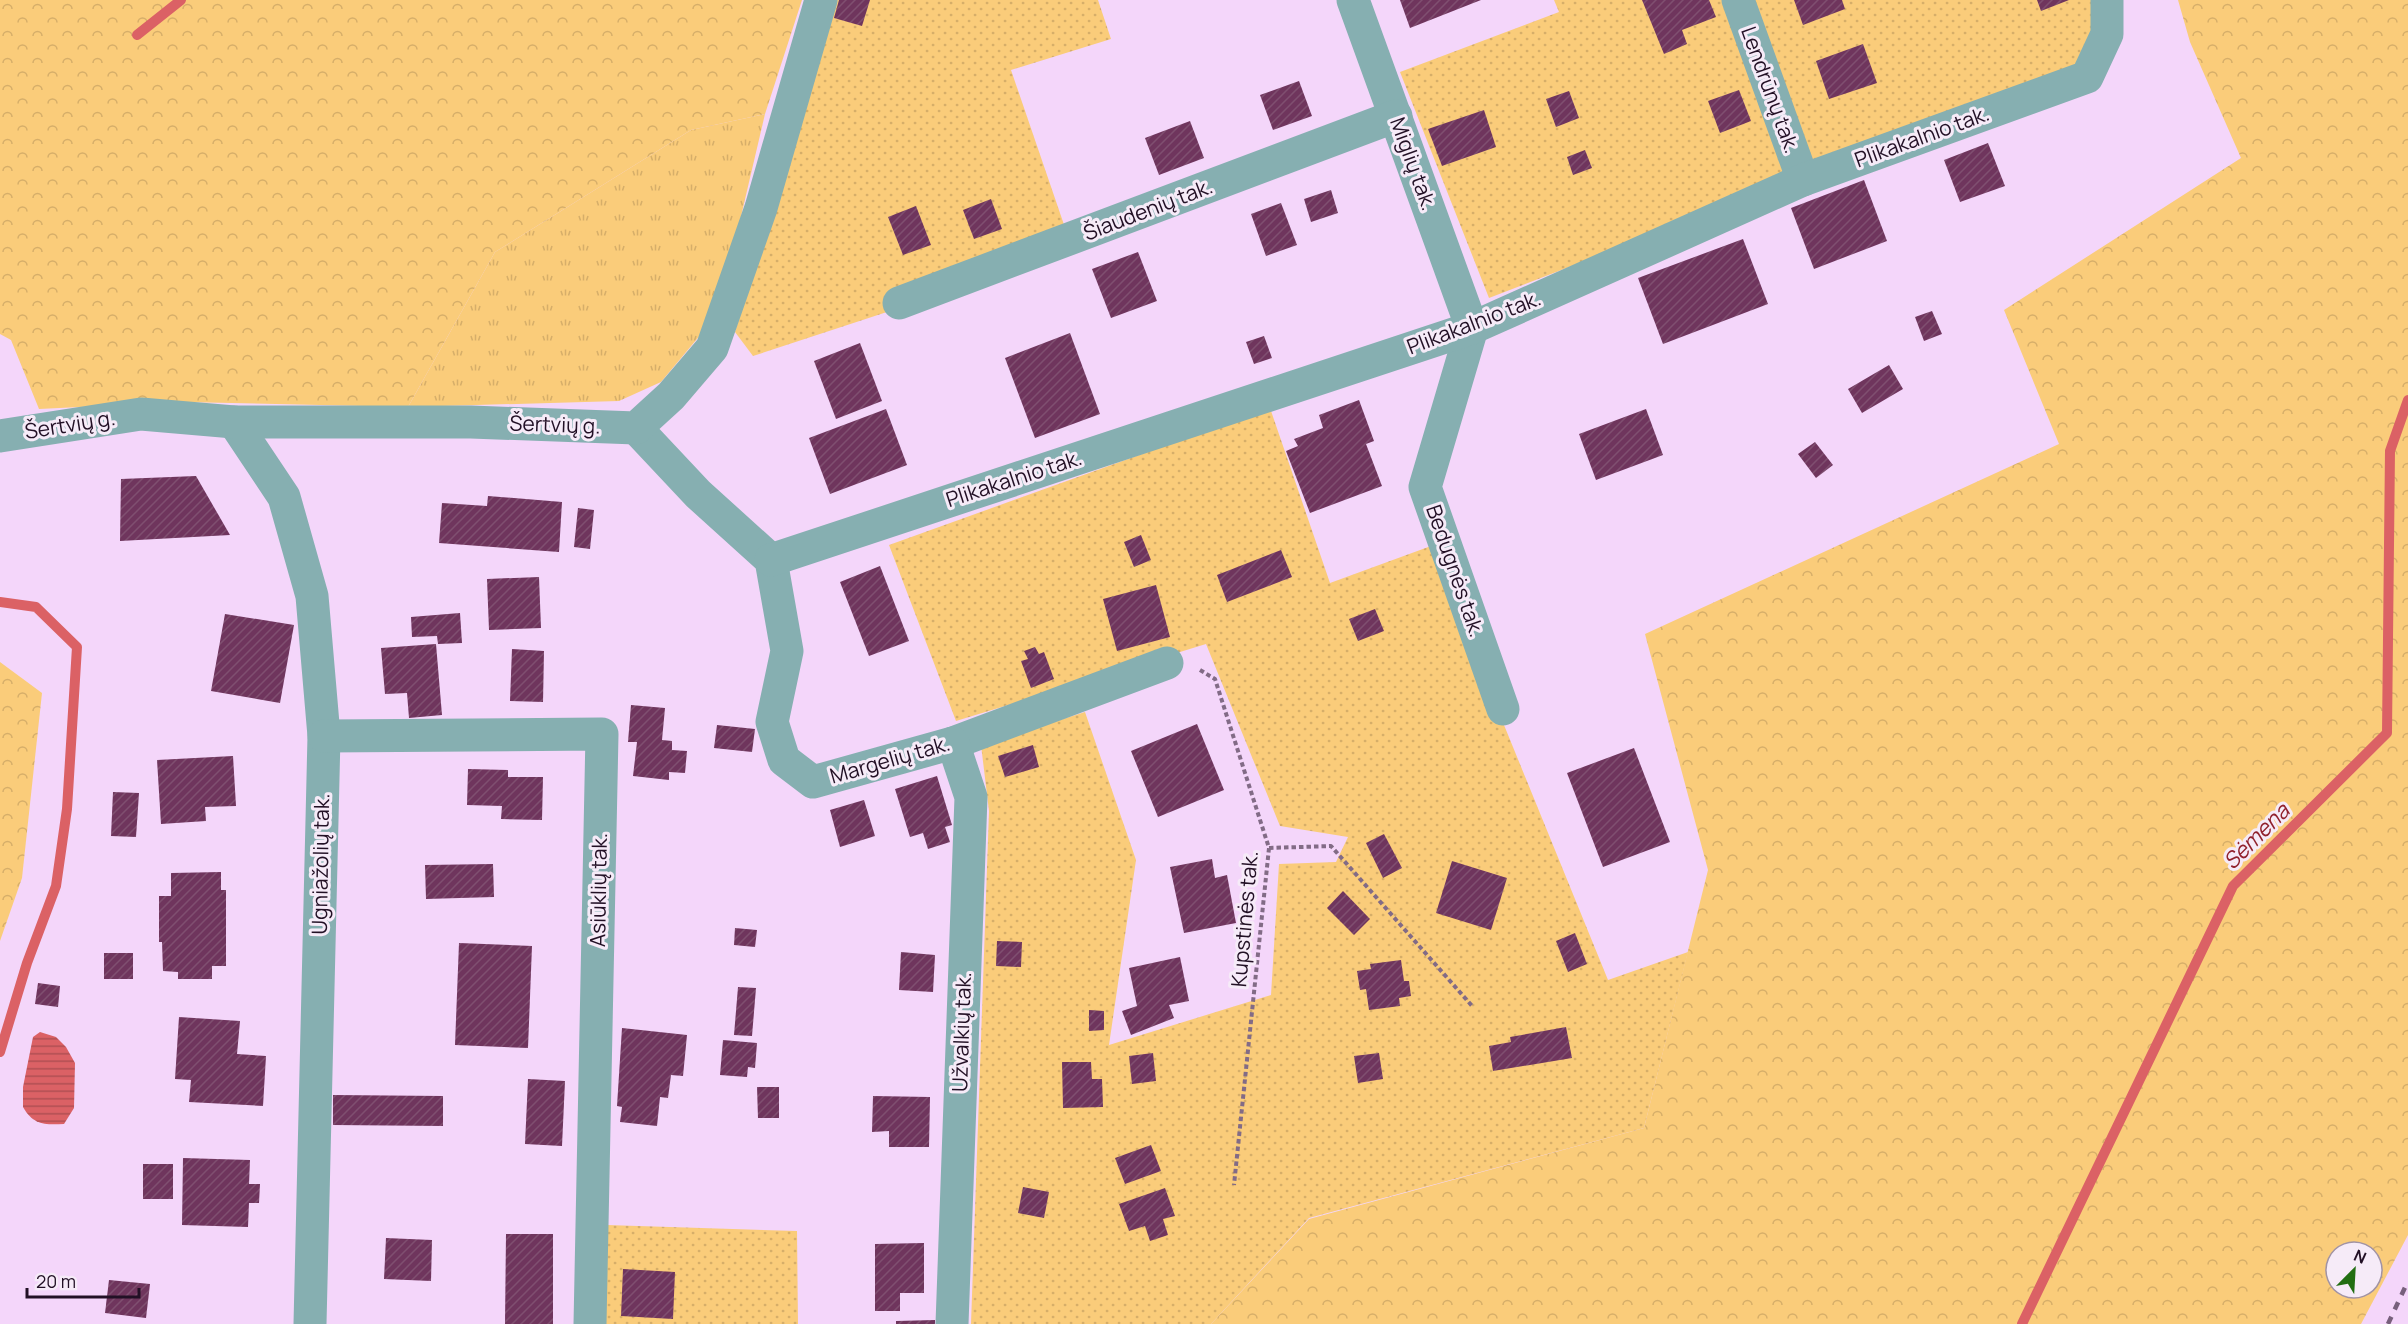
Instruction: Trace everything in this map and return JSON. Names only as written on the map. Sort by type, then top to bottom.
[{"type":"street","points":[[771,560],[698,494],[636,428],[671,396],[712,348],[761,208],[821,0]]},
{"type":"street","name":"Miglių tak.","points":[[1353,0],[1472,328]]},
{"type":"street","name":"Lendrūnų tak.","points":[[1737,0],[1803,180]]},
{"type":"street","name":"Plikakalnio tak.","points":[[771,560],[1472,328],[1803,180],[2087,76],[2107,34],[2107,0]]},
{"type":"street","name":"Šiaudenių tak.","points":[[899,303],[1396,116]]},
{"type":"street","name":"Bedugnės tak.","points":[[1472,328],[1425,487],[1503,709]]},
{"type":"street","name":"Šertvių g.","points":[[0,436],[141,414],[234,422],[471,422],[636,428]]},
{"type":"street","name":"Ugniažolių tak.","points":[[234,422],[284,497],[312,596],[324,736],[310,1324]]},
{"type":"street","name":"Margelių tak.","points":[[771,560],[787,651],[772,722],[784,760],[813,782],[953,743],[1167,663]]},
{"type":"street","name":"Asiūklių tak.","points":[[324,736],[602,734],[590,1324]]},
{"type":"street","name":"Užvalkių tak.","points":[[952,1324],[971,797],[953,743]]},
{"type":"path","name":"Kupstinės tak.","points":[[1167,663],[1194,666],[1215,679],[1269,848],[1234,1185]]},
{"type":"path","points":[[1269,848],[1331,846],[1473,1007]]},
{"type":"green space","points":[[0,0],[802,0],[765,114],[691,130],[495,252],[408,407],[183,402],[39,409],[11,340],[0,334]]},
{"type":"green space","points":[[831,0],[1098,0],[1111,39],[1011,70],[1073,251],[753,356],[735,332]]},
{"type":"green space","points":[[1554,0],[2094,0],[2095,34],[2080,69],[1489,298],[1400,72],[1559,12]]},
{"type":"green space","points":[[2178,0],[2408,0],[2408,1235],[2384,1280],[2384,1240],[2324,1240],[2324,1300],[2374,1300],[2361,1324],[1211,1324],[1309,1219],[1644,1128],[1708,870],[1645,634],[2059,444],[2004,310],[2241,158],[2190,42]]},
{"type":"green space","points":[[765,114],[724,289],[702,333],[661,382],[619,401],[408,407],[495,252],[691,130]]},
{"type":"green space","points":[[1270,408],[1330,583],[1431,546],[1608,980],[1688,952],[1644,1128],[1309,1218],[1211,1324],[971,1324],[989,811],[981,745],[1085,712],[1136,860],[1109,1045],[1271,995],[1279,864],[1336,862],[1348,837],[1280,826],[1206,644],[956,721],[889,545]]},
{"type":"green space","points":[[0,662],[42,693],[22,878],[0,941]]},
{"type":"green space","points":[[607,1225],[797,1231],[798,1324],[603,1324]]},
{"type":"shaded area","points":[[40,1032],[56,1037],[66,1047],[75,1063],[74,1108],[64,1124],[35,1121],[23,1107],[23,1087],[33,1037]]},
{"type":"building","points":[[839,0],[870,0],[862,26],[834,18]]},
{"type":"building","points":[[1400,0],[1481,0],[1410,28]]},
{"type":"building","points":[[1642,0],[1709,0],[1716,17],[1682,30],[1687,44],[1664,54]]},
{"type":"building","points":[[1794,0],[1842,0],[1845,9],[1803,25]]},
{"type":"building","points":[[2037,0],[2069,0],[2041,11]]},
{"type":"building","points":[[1863,44],[1877,83],[1829,99],[1816,61]]},
{"type":"building","points":[[1299,81],[1312,116],[1273,130],[1260,95]]},
{"type":"building","points":[[1739,90],[1751,121],[1720,133],[1708,101]]},
{"type":"building","points":[[1569,91],[1579,118],[1556,127],[1546,99]]},
{"type":"building","points":[[1484,110],[1496,147],[1442,166],[1428,129]]},
{"type":"building","points":[[1190,121],[1204,158],[1159,175],[1145,138]]},
{"type":"building","points":[[1988,143],[2005,186],[1960,202],[1944,160]]},
{"type":"building","points":[[1585,150],[1592,168],[1573,175],[1567,157]]},
{"type":"building","points":[[1864,180],[1887,241],[1814,269],[1791,208]]},
{"type":"building","points":[[1331,190],[1338,213],[1311,222],[1304,199]]},
{"type":"building","points":[[991,199],[1002,229],[974,239],[963,210]]},
{"type":"building","points":[[1281,203],[1297,245],[1266,256],[1251,214]]},
{"type":"building","points":[[916,206],[931,245],[903,255],[888,217]]},
{"type":"building","points":[[1743,239],[1768,304],[1663,344],[1638,278]]},
{"type":"building","points":[[1138,252],[1157,301],[1111,318],[1092,269]]},
{"type":"building","points":[[1932,311],[1942,334],[1924,341],[1915,317]]},
{"type":"building","points":[[1070,333],[1100,414],[1035,438],[1005,358]]},
{"type":"building","points":[[1264,336],[1272,358],[1254,364],[1246,342]]},
{"type":"building","points":[[860,343],[882,401],[836,419],[814,361]]},
{"type":"building","points":[[1889,365],[1903,389],[1862,413],[1848,389]]},
{"type":"building","points":[[1359,400],[1374,441],[1366,444],[1382,486],[1310,513],[1286,451],[1298,446],[1294,439],[1323,428],[1319,415]]},
{"type":"building","points":[[886,409],[907,465],[830,494],[809,438]]},
{"type":"building","points":[[1646,409],[1663,455],[1596,480],[1579,434]]},
{"type":"building","points":[[1815,442],[1833,465],[1816,478],[1798,454]]},
{"type":"building","points":[[196,476],[230,535],[120,541],[121,479]]},
{"type":"building","points":[[488,496],[562,502],[559,552],[439,543],[442,503],[487,506]]},
{"type":"building","points":[[578,508],[594,510],[590,549],[574,547]]},
{"type":"building","points":[[1141,535],[1151,560],[1134,567],[1124,542]]},
{"type":"building","points":[[1281,550],[1292,577],[1227,602],[1217,575]]},
{"type":"building","points":[[880,566],[909,641],[869,656],[840,582]]},
{"type":"building","points":[[539,577],[541,628],[489,630],[487,579]]},
{"type":"building","points":[[1156,585],[1170,637],[1117,651],[1103,599]]},
{"type":"building","points":[[1375,609],[1384,631],[1358,641],[1349,619]]},
{"type":"building","points":[[460,613],[462,643],[438,644],[437,636],[412,637],[411,617]]},
{"type":"building","points":[[225,614],[294,625],[280,703],[211,691]]},
{"type":"building","points":[[436,644],[442,715],[409,718],[407,693],[385,694],[381,648]]},
{"type":"building","points":[[1035,647],[1039,654],[1044,652],[1054,679],[1031,688],[1021,661],[1028,659],[1024,651]]},
{"type":"building","points":[[512,649],[544,651],[543,702],[510,701]]},
{"type":"building","points":[[631,705],[665,708],[662,740],[672,741],[672,750],[687,751],[685,773],[669,772],[669,780],[633,776],[637,742],[628,742]]},
{"type":"building","points":[[1197,724],[1224,790],[1158,817],[1131,751]]},
{"type":"building","points":[[717,725],[755,729],[752,752],[714,748]]},
{"type":"building","points":[[1033,745],[1039,767],[1005,777],[998,756]]},
{"type":"building","points":[[1634,748],[1670,842],[1603,867],[1567,773]]},
{"type":"building","points":[[233,756],[236,806],[205,807],[206,821],[161,824],[157,760]]},
{"type":"building","points":[[468,769],[508,770],[508,777],[543,777],[542,820],[501,819],[502,806],[467,805]]},
{"type":"building","points":[[937,776],[952,825],[945,827],[950,842],[928,849],[923,833],[910,837],[895,789]]},
{"type":"building","points":[[113,792],[139,793],[136,837],[111,836]]},
{"type":"building","points":[[864,800],[875,836],[840,847],[830,810]]},
{"type":"building","points":[[1384,834],[1402,868],[1383,878],[1366,843]]},
{"type":"building","points":[[1212,859],[1215,878],[1227,875],[1236,923],[1184,933],[1170,867]]},
{"type":"building","points":[[1452,861],[1507,878],[1491,930],[1436,913]]},
{"type":"building","points":[[493,864],[494,897],[426,899],[425,865]]},
{"type":"building","points":[[221,872],[221,890],[226,890],[226,966],[212,966],[212,979],[178,979],[178,972],[163,971],[162,942],[159,942],[159,896],[171,896],[171,873]]},
{"type":"building","points":[[1343,891],[1370,919],[1354,935],[1327,908]]},
{"type":"building","points":[[735,928],[757,930],[755,947],[734,945]]},
{"type":"building","points":[[1575,933],[1587,964],[1568,972],[1556,941]]},
{"type":"building","points":[[997,941],[1022,942],[1021,967],[996,966]]},
{"type":"building","points":[[459,943],[532,946],[528,1048],[455,1045]]},
{"type":"building","points":[[901,952],[935,955],[933,992],[899,990]]},
{"type":"building","points":[[104,953],[133,953],[133,979],[104,979]]},
{"type":"building","points":[[1180,957],[1189,1001],[1169,1005],[1174,1018],[1131,1035],[1122,1011],[1137,1006],[1129,968]]},
{"type":"building","points":[[1401,960],[1404,981],[1409,981],[1411,996],[1399,998],[1400,1006],[1369,1010],[1366,989],[1360,990],[1357,971],[1371,969],[1370,964]]},
{"type":"building","points":[[38,983],[60,986],[58,1007],[35,1004]]},
{"type":"building","points":[[738,987],[756,988],[752,1036],[734,1035]]},
{"type":"building","points":[[1089,1010],[1104,1011],[1104,1030],[1089,1031]]},
{"type":"building","points":[[179,1017],[240,1021],[237,1054],[266,1056],[263,1106],[189,1102],[191,1080],[175,1079]]},
{"type":"building","points":[[1566,1027],[1572,1058],[1493,1071],[1489,1046],[1511,1042],[1510,1037]]},
{"type":"building","points":[[622,1028],[687,1035],[683,1076],[671,1075],[668,1098],[660,1097],[657,1126],[620,1122],[622,1107],[617,1106]]},
{"type":"building","points":[[723,1040],[757,1043],[755,1068],[748,1067],[747,1077],[720,1075]]},
{"type":"building","points":[[1153,1053],[1156,1081],[1132,1084],[1129,1056]]},
{"type":"building","points":[[1379,1053],[1383,1079],[1358,1083],[1354,1056]]},
{"type":"building","points":[[1062,1062],[1091,1062],[1092,1079],[1102,1079],[1103,1107],[1063,1108]]},
{"type":"building","points":[[528,1079],[565,1081],[562,1146],[525,1144]]},
{"type":"building","points":[[757,1087],[779,1087],[779,1118],[758,1118]]},
{"type":"building","points":[[333,1095],[443,1096],[443,1126],[333,1125]]},
{"type":"building","points":[[873,1096],[930,1097],[929,1147],[889,1147],[889,1131],[872,1132]]},
{"type":"building","points":[[1151,1145],[1161,1171],[1125,1184],[1115,1158]]},
{"type":"building","points":[[183,1158],[250,1160],[249,1184],[260,1184],[259,1203],[249,1203],[248,1227],[182,1225]]},
{"type":"building","points":[[143,1164],[173,1164],[173,1199],[143,1199]]},
{"type":"building","points":[[1023,1187],[1049,1192],[1044,1218],[1018,1213]]},
{"type":"building","points":[[1165,1188],[1175,1216],[1163,1219],[1168,1235],[1150,1241],[1145,1226],[1129,1231],[1119,1204]]},
{"type":"building","points":[[506,1234],[553,1234],[553,1324],[505,1324]]},
{"type":"building","points":[[386,1238],[432,1240],[431,1281],[384,1279]]},
{"type":"building","points":[[924,1243],[924,1293],[900,1293],[900,1311],[875,1311],[875,1244]]},
{"type":"building","points":[[623,1269],[675,1272],[673,1319],[621,1316]]},
{"type":"building","points":[[109,1280],[150,1284],[146,1318],[105,1313]]},
{"type":"building","points":[[935,1320],[935,1324],[896,1324],[896,1321]]},
{"type":"waterway","points":[[137,35],[181,0]]},
{"type":"waterway","name":"Sėmena","points":[[2022,1324],[2233,886],[2387,733],[2390,451],[2408,400]]},
{"type":"waterway","points":[[0,602],[36,607],[77,647],[67,809],[56,886],[27,963],[0,1052]]},
{"type":"railway","points":[[2388,1324],[2408,1281]]}]
